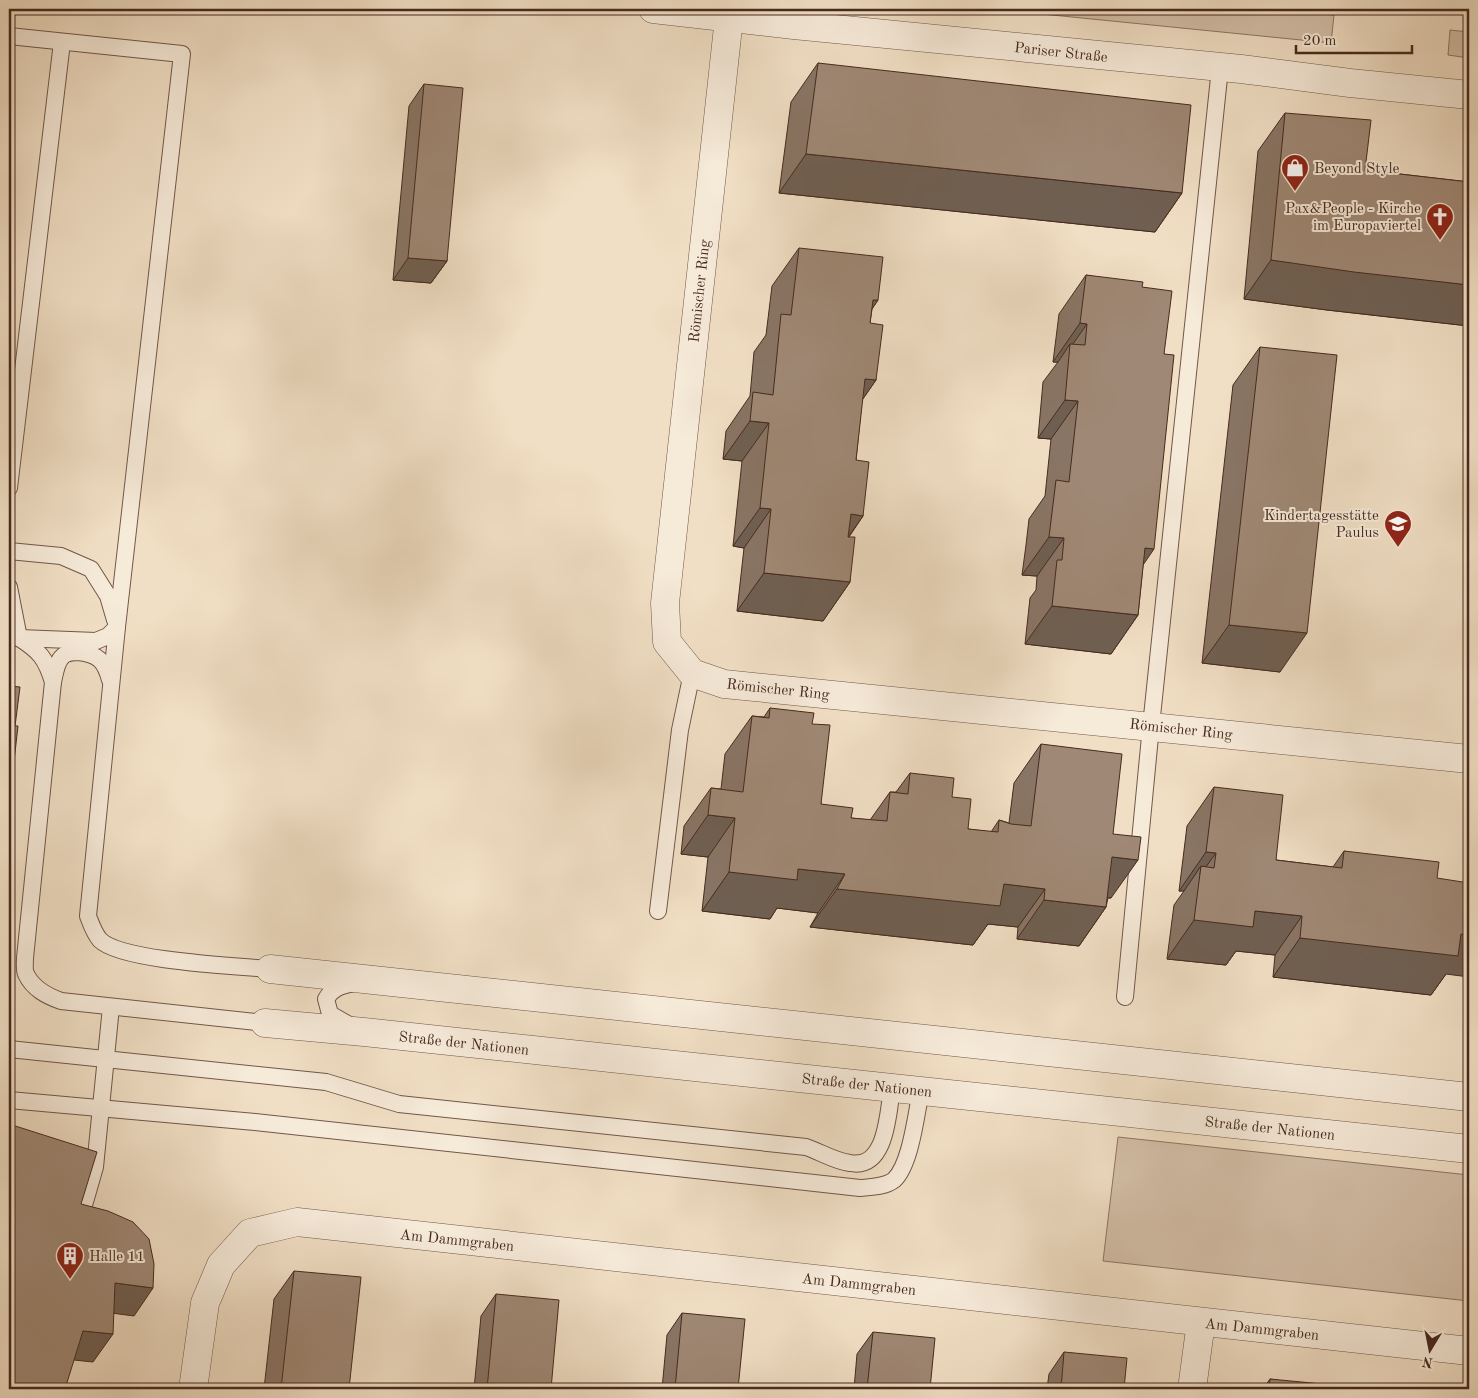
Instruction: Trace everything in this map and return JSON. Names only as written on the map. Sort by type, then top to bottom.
[{"type":"street","name":"Pariser Straße","points":[[653,9],[1469,95]]},
{"type":"street","name":"Römischer Ring","points":[[729,18],[665,603],[667,642],[692,673],[724,684],[1469,759]]},
{"type":"street","points":[[270,969],[1469,1097]]},
{"type":"street","name":"Straße der Nationen","points":[[264,1023],[1469,1149]]},
{"type":"street","name":"Am Dammgraben","points":[[193,1389],[206,1303],[221,1265],[250,1233],[296,1222],[1469,1352]]},
{"type":"street","points":[[1192,1389],[1201,1322]]},
{"type":"lane","points":[[9,36],[182,54],[111,682],[88,916],[100,940],[114,949],[151,957],[270,969]]},
{"type":"lane","points":[[9,488],[62,42]]},
{"type":"lane","points":[[1125,996],[1151,726],[1220,68]]},
{"type":"lane","points":[[9,551],[60,556],[91,569],[108,596],[117,627]]},
{"type":"lane","points":[[9,587],[14,637]]},
{"type":"lane","points":[[14,637],[96,641],[108,636],[117,627]]},
{"type":"lane","points":[[14,637],[33,647],[47,664],[53,682]]},
{"type":"lane","points":[[111,682],[107,668],[99,658],[88,653],[74,652],[63,656],[57,666],[53,682],[25,973],[45,995],[61,1001],[264,1023]]},
{"type":"lane","points":[[658,911],[680,730],[692,673]]},
{"type":"lane","points":[[364,1032],[338,1020],[330,1014],[326,999],[330,991],[339,986],[370,979]]},
{"type":"lane","points":[[75,1236],[95,1167],[111,1007]]},
{"type":"lane","points":[[9,1049],[326,1082],[399,1104],[806,1147],[852,1164],[865,1162],[874,1156],[881,1146],[892,1088]]},
{"type":"lane","points":[[9,1100],[255,1122],[860,1188],[878,1186],[893,1180],[901,1170],[909,1150],[921,1091]]},
{"type":"shaded area","points":[[992,9],[1273,9],[1334,15],[1331,43]]},
{"type":"shaded area","points":[[1450,30],[1469,32],[1469,58],[1448,55]]},
{"type":"shaded area","points":[[1118,1137],[1469,1175],[1469,1301],[1103,1261]]},
{"type":"building","points":[[818,63],[1191,105],[1182,193],[806,154]]},
{"type":"building","points":[[424,84],[463,88],[447,261],[408,258]]},
{"type":"building","points":[[1285,113],[1371,120],[1365,170],[1469,182],[1469,285],[1354,272],[1271,260]]},
{"type":"building","points":[[799,248],[883,257],[878,300],[873,300],[870,323],[883,325],[876,380],[865,379],[856,460],[869,462],[863,516],[851,514],[848,537],[855,537],[850,582],[764,573],[771,509],[760,508],[769,423],[750,421],[753,392],[773,395],[781,314],[791,315]]},
{"type":"building","points":[[1086,275],[1143,282],[1142,287],[1172,291],[1164,354],[1174,355],[1154,549],[1145,548],[1138,615],[1052,606],[1057,560],[1062,560],[1064,538],[1049,537],[1056,480],[1069,482],[1078,401],[1065,400],[1070,344],[1085,345],[1087,324],[1080,323]]},
{"type":"building","points":[[1260,347],[1337,355],[1307,633],[1229,625]]},
{"type":"building","points":[[9,686],[20,687],[15,726],[18,726],[11,788],[9,788]]},
{"type":"building","points":[[770,708],[814,713],[812,724],[830,725],[821,804],[853,808],[851,818],[887,821],[890,792],[908,794],[910,773],[954,778],[952,797],[971,799],[968,829],[998,832],[999,820],[1011,824],[1031,826],[1041,744],[1122,754],[1113,834],[1141,837],[1138,860],[1112,857],[1106,907],[1044,900],[1045,889],[1004,884],[1000,906],[837,889],[845,874],[798,869],[797,880],[729,872],[735,818],[708,815],[711,788],[743,792],[752,716],[769,718]]},
{"type":"building","points":[[1214,787],[1283,795],[1276,860],[1342,868],[1344,851],[1439,862],[1437,878],[1469,883],[1469,935],[1461,934],[1458,956],[1300,938],[1302,916],[1255,911],[1253,927],[1194,920],[1201,866],[1214,868],[1216,853],[1206,852]]},
{"type":"building","points":[[9,819],[11,819],[9,838]]},
{"type":"building","points":[[9,901],[12,902],[9,938]]},
{"type":"building","name":"Halle 11","points":[[9,1124],[97,1152],[81,1204],[108,1211],[133,1222],[149,1239],[154,1264],[153,1288],[115,1283],[113,1334],[83,1331],[65,1389],[9,1389]]},
{"type":"building","points":[[294,1271],[361,1277],[349,1389],[281,1389]]},
{"type":"building","points":[[496,1294],[559,1300],[551,1389],[487,1389]]},
{"type":"building","points":[[682,1313],[745,1319],[738,1389],[675,1389]]},
{"type":"building","points":[[873,1332],[935,1338],[930,1389],[867,1389]]},
{"type":"building","points":[[1064,1352],[1127,1358],[1124,1389],[1061,1389]]},
{"type":"building","points":[[1270,1379],[1333,1385],[1332,1389],[1269,1389]]},
{"type":"place","name":"Beyond Style","points":[[1295,192]]},
{"type":"place","name":"Pax&People - Kirche im Europaviertel","points":[[1440,241]]},
{"type":"place","name":"Kindertagesstätte Paulus","points":[[1398,548]]},
{"type":"place","name":"Halle 11","points":[[70,1280]]}]
